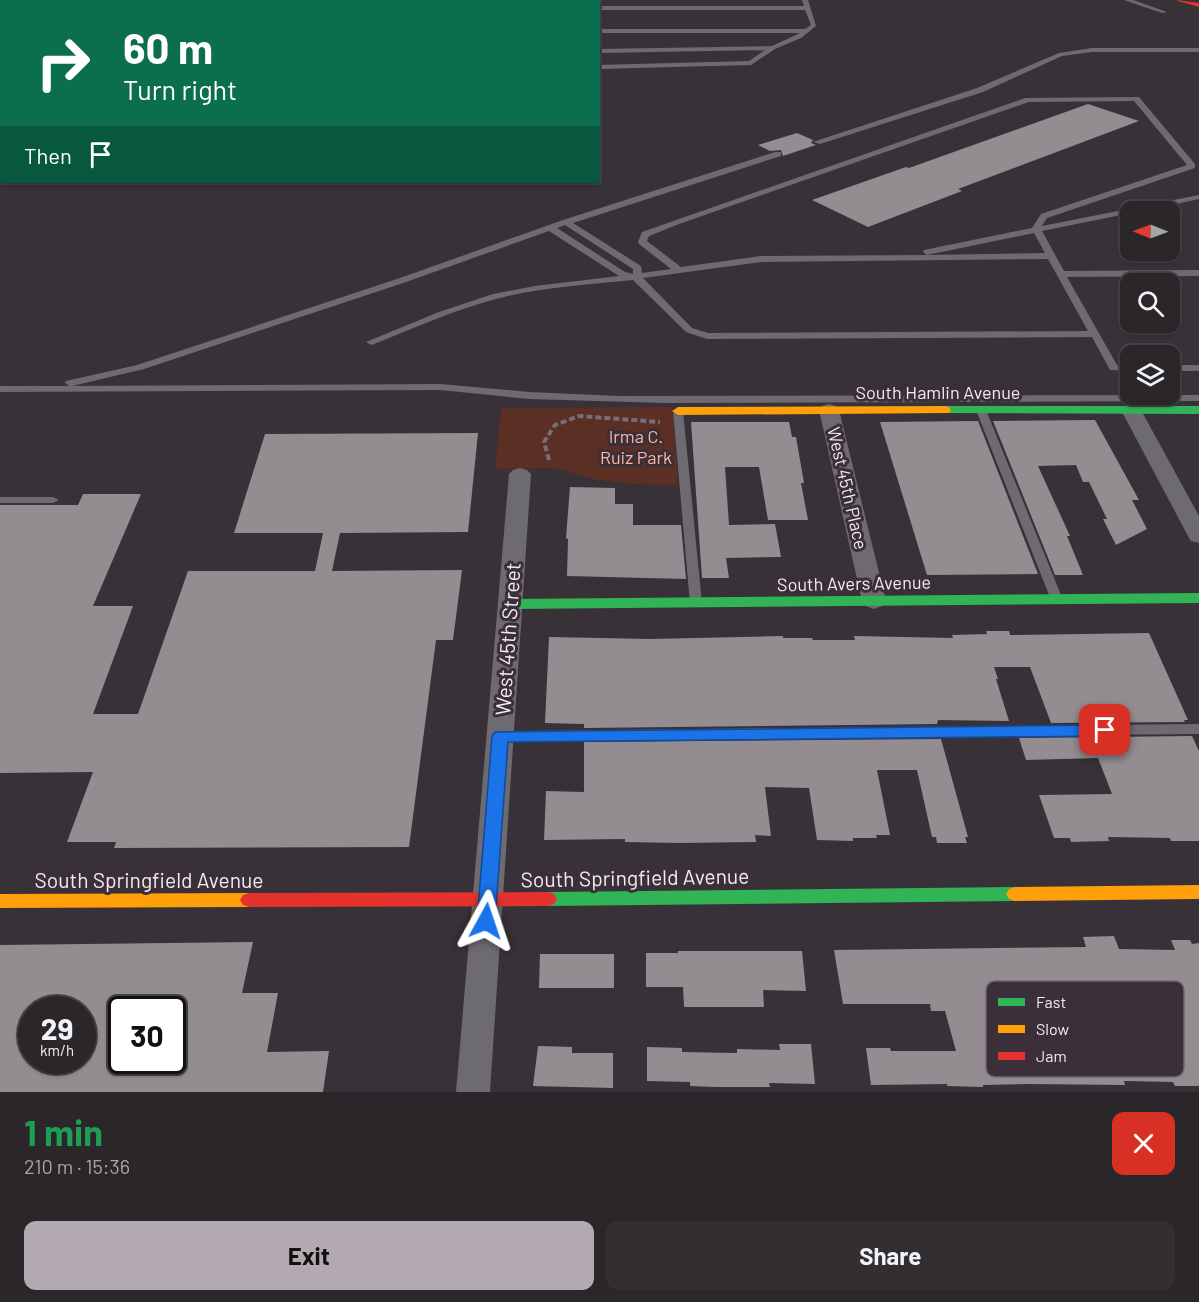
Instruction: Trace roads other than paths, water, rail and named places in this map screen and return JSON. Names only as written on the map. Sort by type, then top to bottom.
[{"type":"street","points":[[1180,0],[1199,5]]},
{"type":"street","name":"South Hamlin Avenue","points":[[678,417],[829,410],[1199,410]]},
{"type":"street","name":"West 45th Place","points":[[829,410],[874,601]]},
{"type":"street","points":[[1131,410],[1199,536]]},
{"type":"street","name":"West 45th Street","points":[[473,1092],[520,474]]},
{"type":"street","name":"South Avers Avenue","points":[[510,604],[1199,598]]},
{"type":"street","name":"South Springfield Avenue","points":[[0,901],[488,900],[1199,892]]},
{"type":"lane","points":[[600,67],[751,63],[773,48],[808,31],[814,25],[805,0]]},
{"type":"lane","points":[[1127,0],[1164,12]]},
{"type":"lane","points":[[600,8],[808,8]]},
{"type":"lane","points":[[600,31],[808,31]]},
{"type":"lane","points":[[600,51],[773,48]]},
{"type":"lane","points":[[817,142],[980,90],[1061,54],[1092,50],[1199,50]]},
{"type":"lane","points":[[679,270],[642,242],[645,234],[1028,100],[1136,99],[1192,166],[1044,216],[1035,229]]},
{"type":"lane","points":[[28,389],[99,378],[140,367],[403,280],[566,222],[777,154]]},
{"type":"lane","points":[[899,257],[1199,197]]},
{"type":"lane","points":[[566,222],[638,268],[637,278]]},
{"type":"lane","points":[[551,228],[622,274],[637,278],[689,330],[707,336],[1094,334]]},
{"type":"lane","points":[[1035,229],[1114,368],[1120,368]]},
{"type":"lane","points":[[371,342],[476,301],[515,292],[637,278],[761,259],[1052,256]]},
{"type":"lane","points":[[1061,274],[1199,273]]},
{"type":"lane","points":[[1180,368],[1199,368]]},
{"type":"lane","points":[[0,389],[440,387],[570,399],[668,401],[1199,398]]},
{"type":"lane","points":[[981,410],[1057,600]]},
{"type":"lane","points":[[678,417],[696,603]]},
{"type":"lane","points":[[0,500],[53,500]]},
{"type":"lane","points":[[500,736],[1199,729]]},
{"type":"park label","name":"Irma C. Ruiz Park","points":[[636,446]]}]
